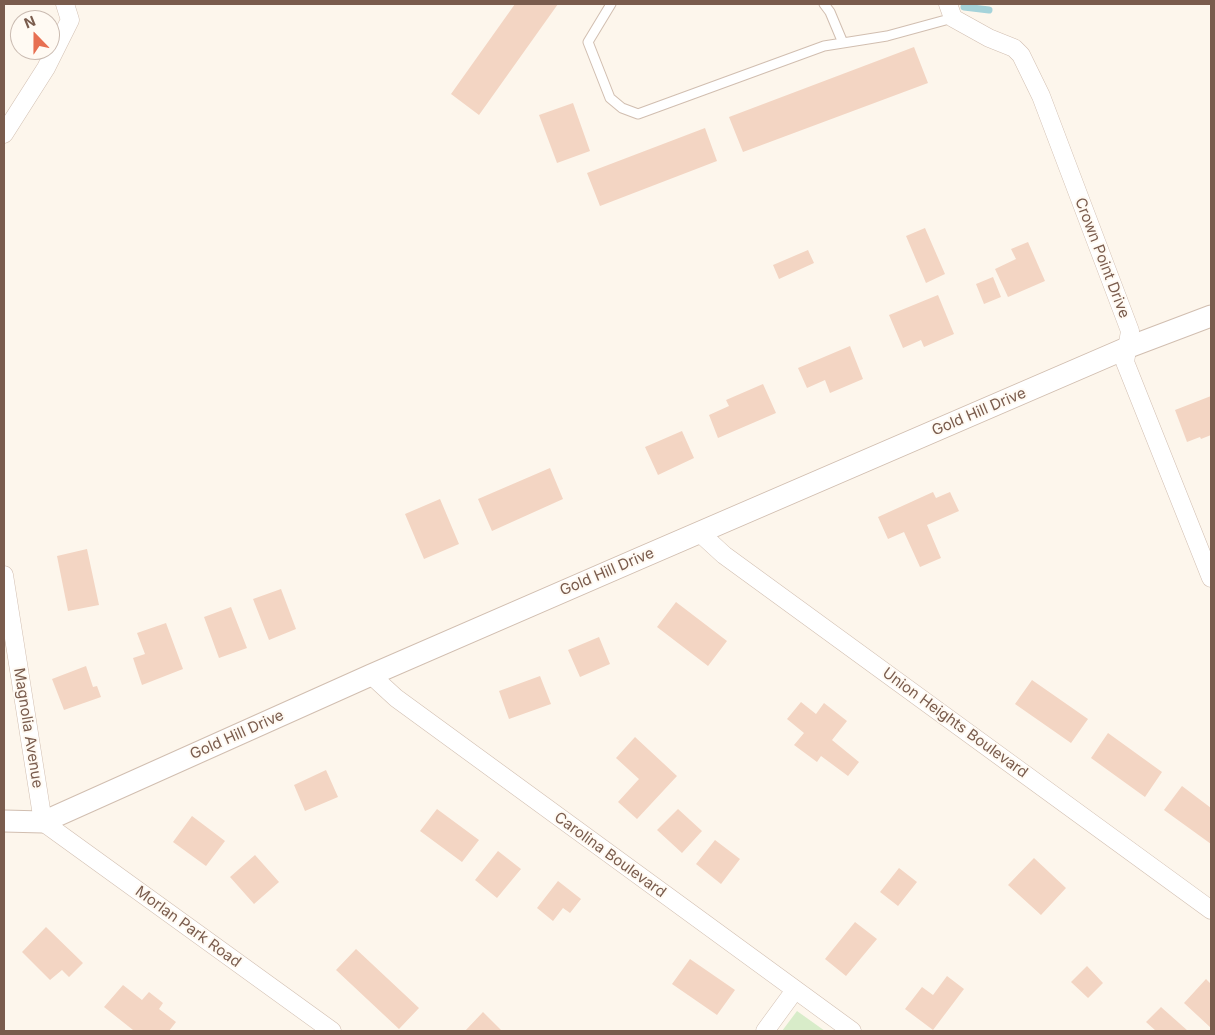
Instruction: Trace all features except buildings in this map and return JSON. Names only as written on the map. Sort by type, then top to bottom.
[{"type":"street","points":[[4,134],[46,68],[70,20],[66,8]]},
{"type":"street","name":"Crown Point Drive","points":[[950,11],[989,38],[1014,48],[1021,55],[1041,96],[1130,331],[1125,362],[1211,578]]},
{"type":"street","name":"Gold Hill Drive","points":[[4,821],[44,822],[371,675],[700,532],[1128,347],[1211,316]]},
{"type":"street","name":"Union Heights Boulevard","points":[[700,532],[724,555],[1211,910]]},
{"type":"street","name":"Magnolia Avenue","points":[[4,574],[44,822]]},
{"type":"street","name":"Carolina Boulevard","points":[[371,675],[396,698],[852,1031]]},
{"type":"street","name":"Morlan Park Road","points":[[44,822],[332,1031]]},
{"type":"street","points":[[765,1031],[795,990]]},
{"type":"lane","points":[[611,4],[588,42],[610,98],[622,108],[638,114],[824,46],[887,36],[950,11]]},
{"type":"lane","points":[[824,4],[830,12],[843,43]]},
{"type":"green space","points":[[797,1011],[825,1031],[782,1031]]},
{"type":"waterway","points":[[964,7],[989,10]]}]
